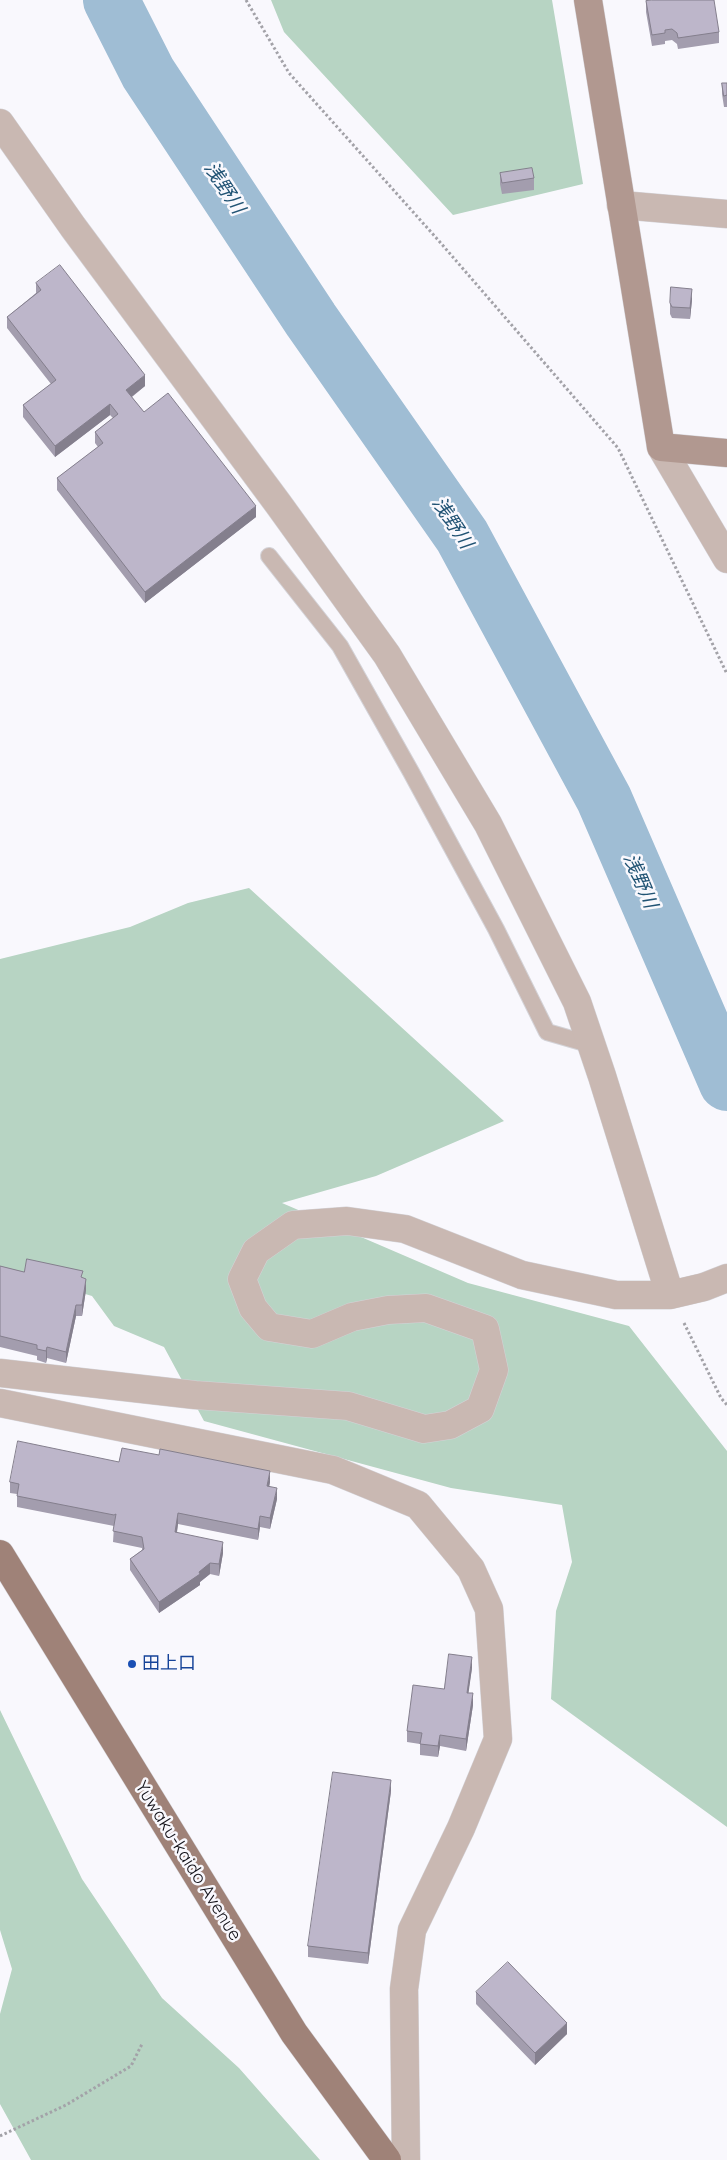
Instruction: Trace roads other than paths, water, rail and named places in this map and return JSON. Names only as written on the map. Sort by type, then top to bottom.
[{"type":"main road","name":"Yuwaku-kaido Avenue","points":[[0,1554],[294,2033],[387,2160]]},
{"type":"street","points":[[588,0],[661,447],[727,559]]},
{"type":"street","points":[[0,123],[73,227],[279,505],[387,655],[488,824],[577,1002],[670,1296]]},
{"type":"street","points":[[622,205],[727,214]]},
{"type":"street","points":[[661,447],[727,452]]},
{"type":"street","points":[[0,1373],[195,1395],[348,1406],[424,1429],[450,1424],[480,1409],[494,1370],[485,1329],[426,1308],[388,1310],[352,1318],[312,1334],[269,1327],[253,1308],[242,1278],[256,1251],[293,1225],[347,1221],[405,1229],[522,1275],[616,1295],[670,1296],[716,1283]]},
{"type":"street","points":[[0,1403],[334,1470],[418,1504],[471,1569],[489,1609],[498,1739],[461,1828],[412,1930],[404,1989],[406,2160]]},
{"type":"lane","points":[[269,556],[340,646],[496,929],[547,1032],[592,1045]]},
{"type":"waterway","name":"浅野川","points":[[111,0],[148,73],[311,320],[462,536],[604,799],[727,1083]]},
{"type":"place","name":"田上口","points":[[132,1664]]}]
